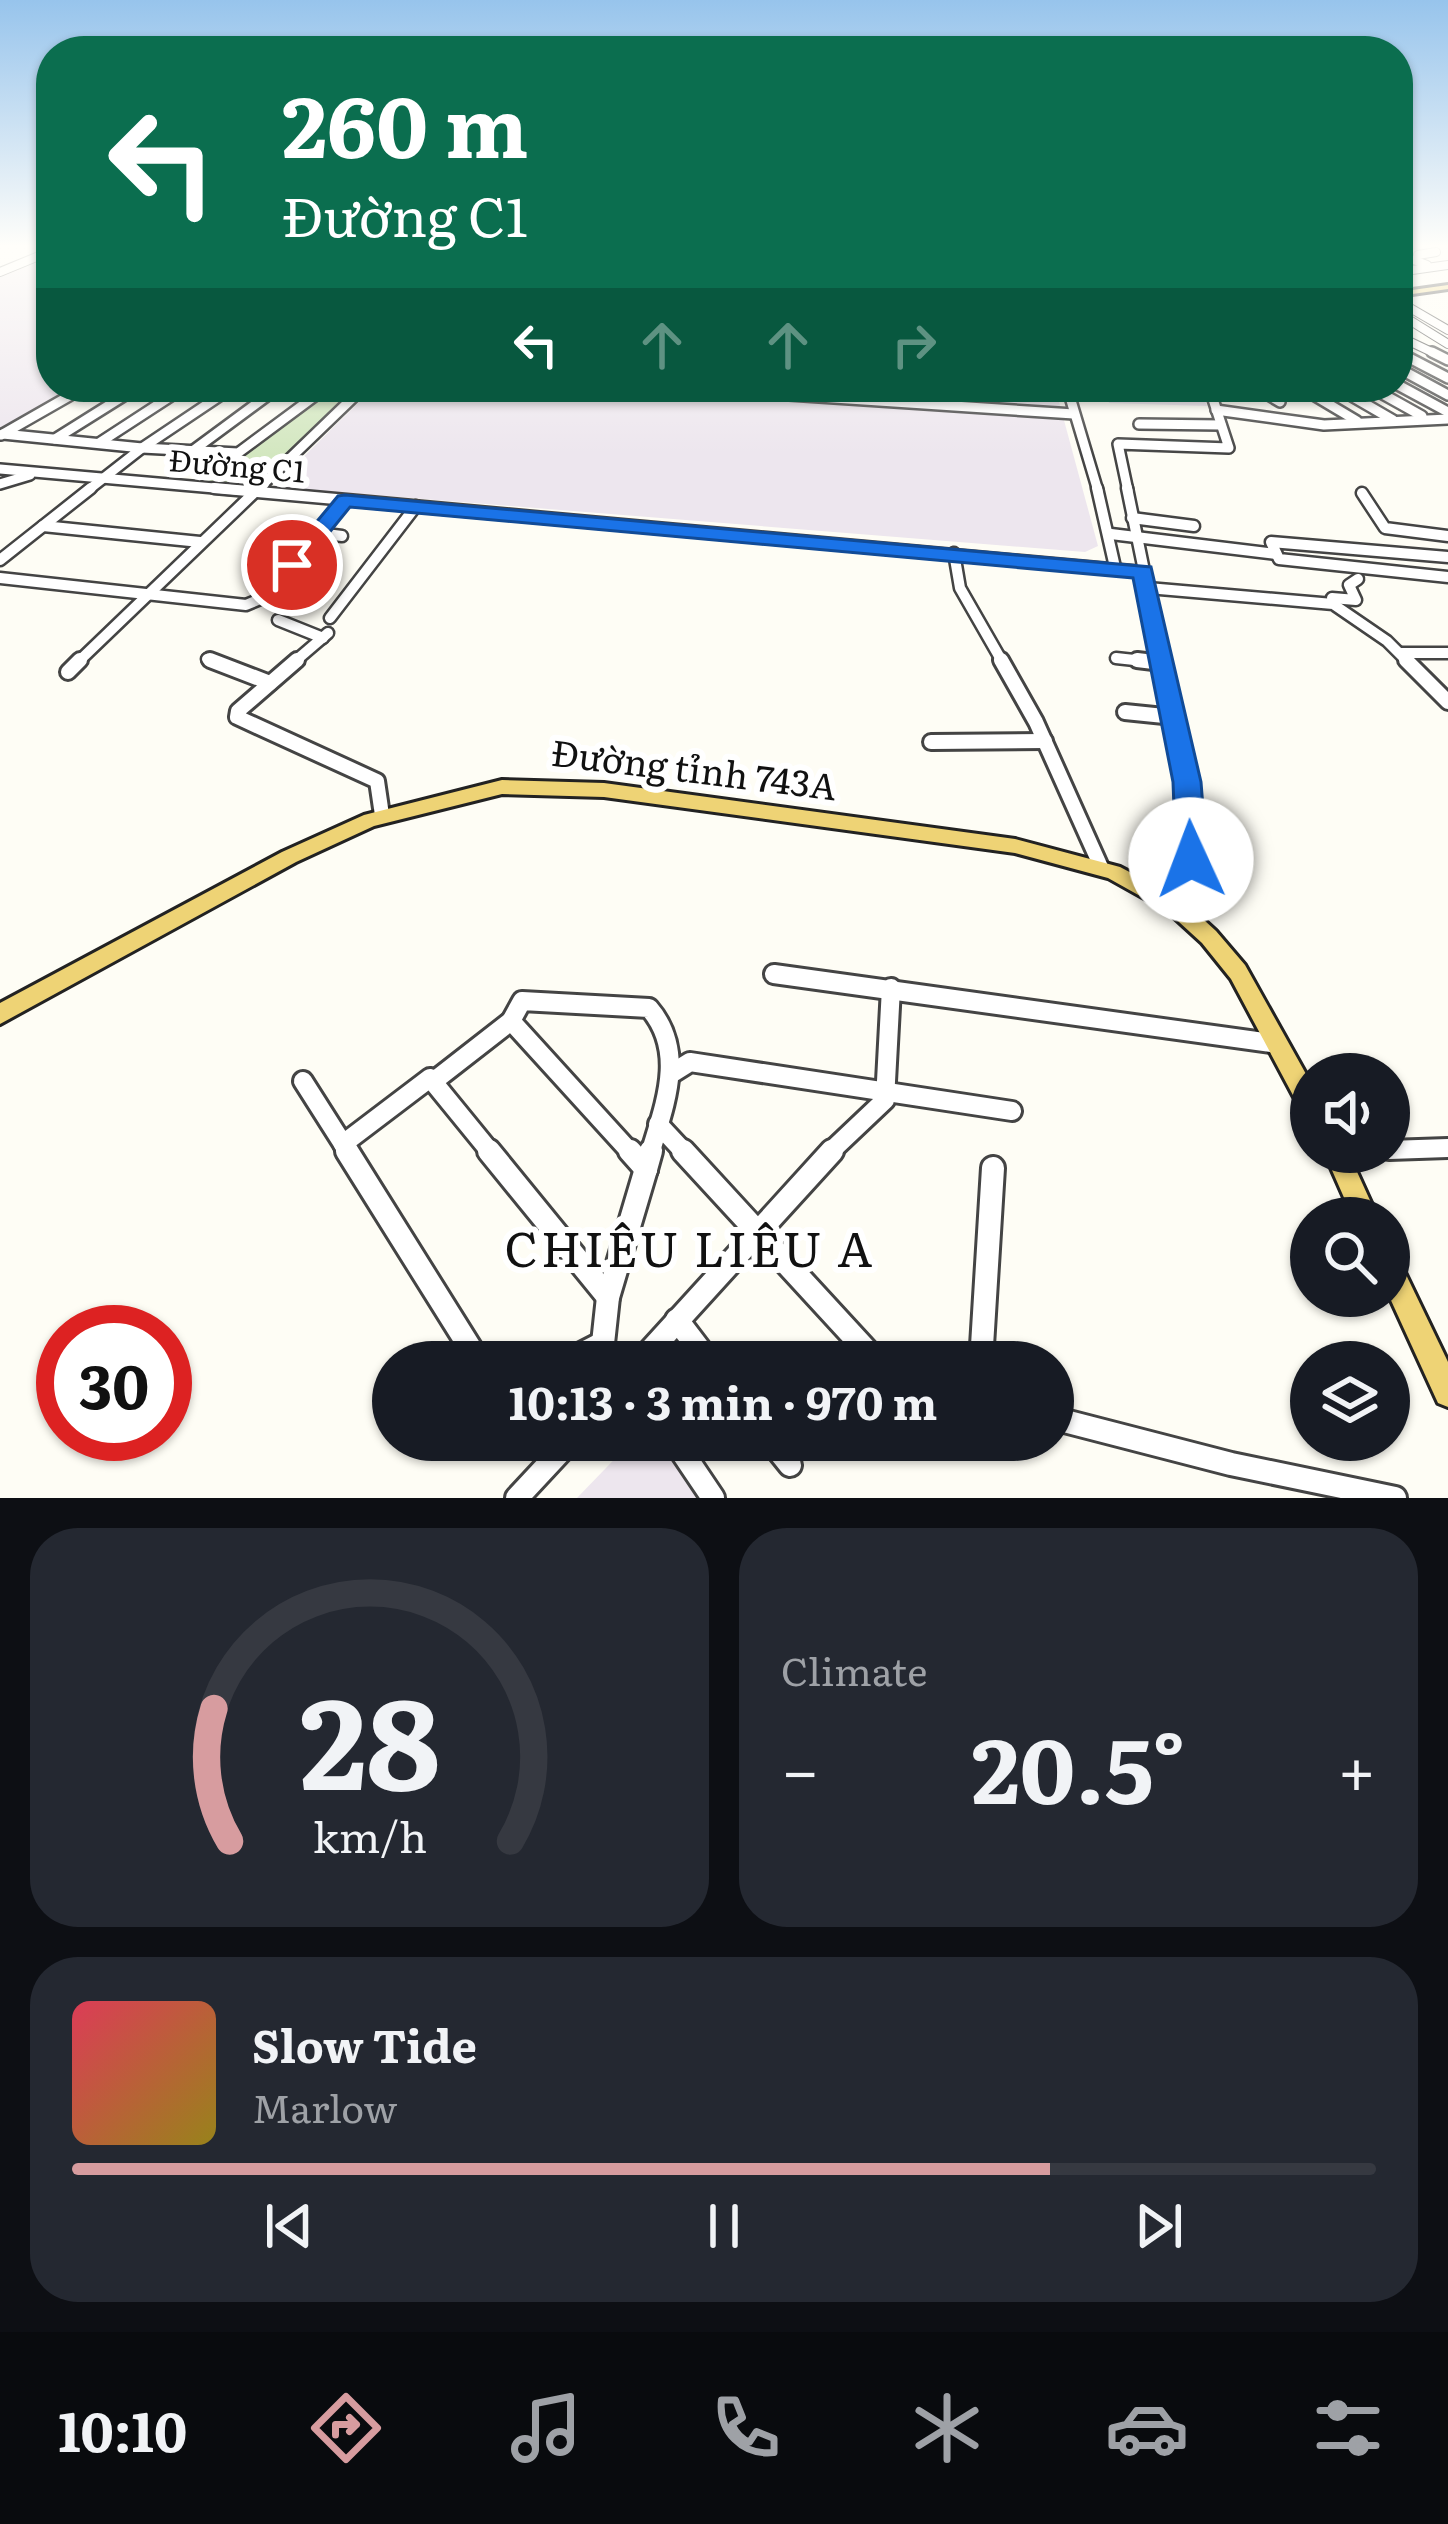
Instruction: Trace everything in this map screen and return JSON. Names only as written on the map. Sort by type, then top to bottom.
[{"type":"main road","name":"Đường tỉnh 743A","points":[[0,1015],[295,854],[382,815],[502,787],[596,789],[1015,846],[1101,867],[1154,893],[1191,920],[1238,972],[1290,1067]]},
{"type":"main road","points":[[1410,1312],[1448,1394]]},
{"type":"street","points":[[1413,323],[1448,344]]},
{"type":"street","points":[[1413,343],[1448,360]]},
{"type":"street","points":[[1413,360],[1448,378]]},
{"type":"street","points":[[1413,376],[1448,394]]},
{"type":"street","points":[[1413,394],[1448,415]]},
{"type":"street","points":[[2,435],[59,402]]},
{"type":"street","points":[[55,439],[114,402]]},
{"type":"street","points":[[99,443],[162,402]]},
{"type":"street","points":[[0,560],[142,448],[211,402]]},
{"type":"street","points":[[191,452],[259,402]]},
{"type":"street","points":[[2,435],[226,454],[248,449],[307,402]]},
{"type":"street","points":[[68,671],[348,402]]},
{"type":"street","points":[[893,402],[1074,414]]},
{"type":"street","points":[[1071,402],[1111,534],[1115,567]]},
{"type":"street","points":[[1191,920],[1190,805],[1118,444],[1228,448],[1214,402]]},
{"type":"street","points":[[1325,402],[1359,422]]},
{"type":"street","points":[[1362,402],[1393,420]]},
{"type":"street","points":[[1398,402],[1448,435]]},
{"type":"street","points":[[1216,410],[1318,424],[1448,415]]},
{"type":"street","points":[[1139,424],[1221,425]]},
{"type":"street","name":"Đường C1","points":[[0,469],[1143,572]]},
{"type":"street","points":[[0,484],[36,473]]},
{"type":"street","points":[[1362,493],[1385,528],[1448,536]]},
{"type":"street","points":[[0,578],[255,602],[265,597],[345,501]]},
{"type":"street","points":[[382,815],[377,781],[236,717],[327,630],[416,506]]},
{"type":"street","points":[[1132,518],[1194,526]]},
{"type":"street","points":[[43,526],[200,542]]},
{"type":"street","points":[[318,533],[342,536]]},
{"type":"street","points":[[1111,534],[1276,554]]},
{"type":"street","points":[[1448,557],[1273,540],[1279,559],[1448,577]]},
{"type":"street","points":[[954,553],[960,588],[1045,741],[1101,867]]},
{"type":"street","points":[[1323,602],[1328,598],[1356,600],[1349,585],[1358,579]]},
{"type":"street","points":[[1148,588],[1323,602],[1358,617],[1448,702]]},
{"type":"street","points":[[278,620],[327,630]]},
{"type":"street","points":[[1401,653],[1448,653]]},
{"type":"street","points":[[1116,658],[1162,663]]},
{"type":"street","points":[[207,659],[270,683]]},
{"type":"street","points":[[233,694],[248,702]]},
{"type":"street","points":[[1125,712],[1174,717]]},
{"type":"street","points":[[931,742],[1045,741]]},
{"type":"street","points":[[774,974],[1278,1044]]},
{"type":"street","points":[[658,1341],[841,1140],[882,1106],[891,988]]},
{"type":"street","points":[[434,1081],[511,1021],[523,1001],[532,998],[641,1005],[656,1016],[674,1072],[608,1297],[602,1341]]},
{"type":"street","points":[[511,1021],[646,1169]]},
{"type":"street","points":[[674,1072],[690,1062],[1012,1111]]},
{"type":"street","points":[[343,1144],[430,1078],[608,1297]]},
{"type":"street","points":[[303,1081],[465,1341]]},
{"type":"street","points":[[658,1124],[858,1341]]},
{"type":"street","points":[[1410,1149],[1448,1148]]},
{"type":"street","points":[[982,1341],[993,1168]]},
{"type":"street","points":[[677,1320],[693,1341]]},
{"type":"street","points":[[1074,1423],[1232,1464],[1395,1498]]},
{"type":"street","points":[[517,1498],[552,1461]]},
{"type":"street","points":[[688,1461],[713,1498]]},
{"type":"street","points":[[787,1461],[790,1465]]},
{"type":"shaded area","points":[[0,316],[36,316],[36,402],[46,402],[0,429]]},
{"type":"shaded area","points":[[359,402],[1059,402],[1098,546],[1085,552],[273,487]]},
{"type":"shaded area","points":[[1206,402],[1207,406],[1109,403]]},
{"type":"shaded area","points":[[613,1461],[674,1461],[698,1498],[577,1498]]},
{"type":"green space","points":[[343,402],[253,487],[204,482],[217,470],[187,467],[201,455],[230,457],[253,449],[304,406]]},
{"type":"district","name":"CHIÊU LIÊU A","points":[[690,1250]]},
{"type":"route","points":[[292,565],[345,501],[1143,572],[1187,782],[1191,860]]}]
